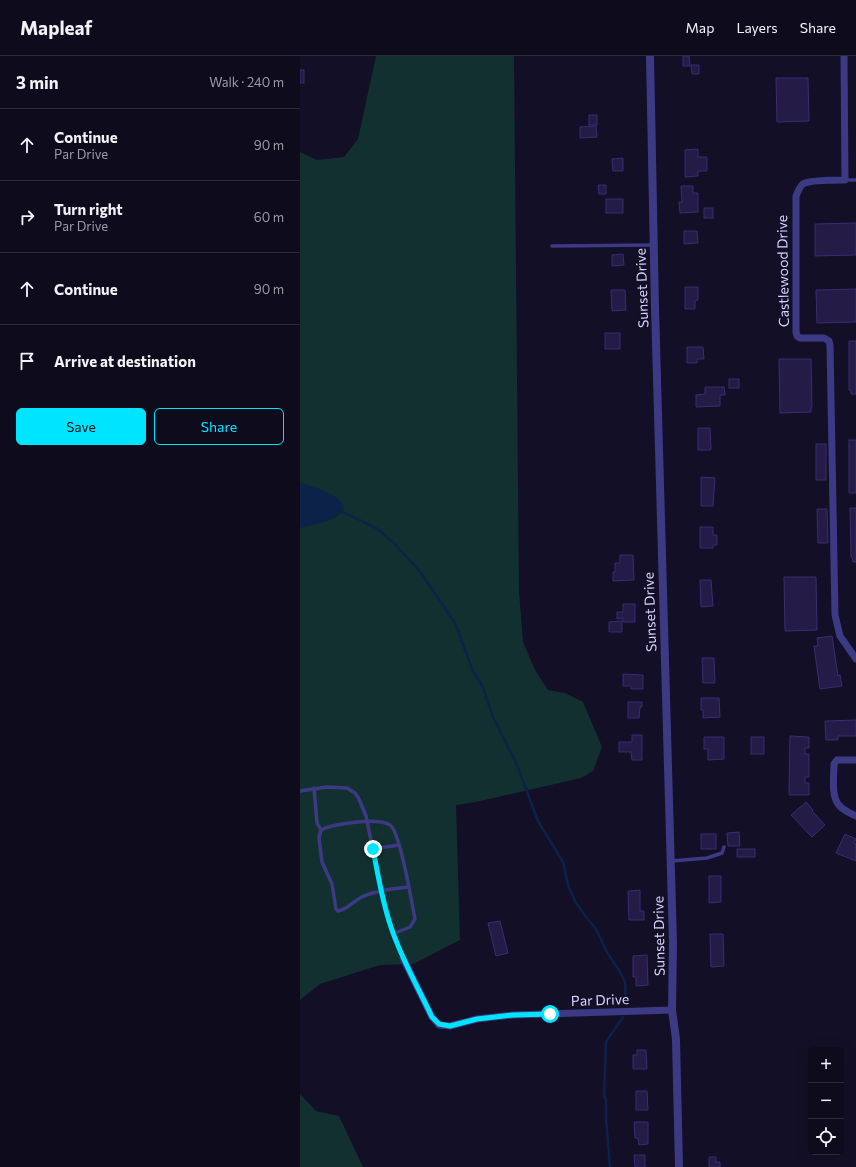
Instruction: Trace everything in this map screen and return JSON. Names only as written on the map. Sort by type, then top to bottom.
[{"type":"street","name":"Sunset Drive","points":[[650,56],[653,245],[673,943],[672,1010],[676,1039],[679,1167]]},
{"type":"street","points":[[844,56],[845,180]]},
{"type":"street","name":"Castlewood Drive","points":[[845,180],[810,182],[803,184],[796,196],[796,332],[797,336],[800,338],[824,338],[829,341],[830,345],[835,615],[840,636],[856,659]]},
{"type":"street","points":[[856,760],[837,760],[834,764],[834,797],[838,805],[856,816]]},
{"type":"street","name":"Par Drive","points":[[403,958],[432,1017],[439,1024],[450,1026],[477,1019],[513,1015],[672,1010]]},
{"type":"lane","points":[[845,180],[856,180]]},
{"type":"lane","points":[[552,246],[653,245]]},
{"type":"lane","points":[[300,791],[327,786],[347,788],[359,799],[367,821],[384,905],[393,934],[403,958]]},
{"type":"lane","points":[[314,788],[317,824],[321,830]]},
{"type":"lane","points":[[393,934],[410,927],[415,919],[399,845],[393,828],[389,825],[367,821],[336,825],[326,827],[321,830],[319,838],[322,862],[332,884],[336,909],[338,911],[348,908],[361,897],[408,887]]},
{"type":"lane","points":[[373,849],[399,845]]},
{"type":"lane","points":[[670,861],[707,858],[722,853],[724,847]]},
{"type":"green space","points":[[376,56],[514,56],[519,591],[523,642],[535,670],[548,690],[565,693],[583,702],[602,747],[593,771],[581,778],[476,802],[456,805],[460,940],[413,964],[380,965],[320,984],[300,1000],[300,152],[317,160],[344,157],[358,139]]},
{"type":"green space","points":[[300,1094],[316,1111],[339,1116],[363,1167],[300,1167]]},
{"type":"water","points":[[300,483],[322,490],[338,499],[343,504],[343,509],[339,515],[331,520],[300,528]]},
{"type":"building","points":[[683,56],[689,56],[690,66],[683,66]]},
{"type":"building","points":[[691,65],[699,65],[699,74],[692,74]]},
{"type":"building","points":[[300,70],[304,70],[304,83],[300,83]]},
{"type":"building","points":[[776,78],[808,78],[809,121],[777,122]]},
{"type":"building","points":[[589,115],[597,115],[597,125],[589,125]]},
{"type":"building","points":[[596,126],[597,137],[580,138],[580,127]]},
{"type":"building","points":[[698,149],[698,157],[707,157],[707,171],[698,171],[698,176],[685,177],[685,150]]},
{"type":"building","points":[[623,158],[623,171],[613,171],[612,159]]},
{"type":"building","points":[[598,185],[606,185],[606,194],[599,194]]},
{"type":"building","points":[[681,186],[693,186],[693,193],[698,193],[698,212],[680,213],[679,202],[682,202]]},
{"type":"building","points":[[606,199],[623,199],[623,213],[606,213]]},
{"type":"building","points":[[704,208],[713,208],[713,218],[704,218]]},
{"type":"building","points":[[856,223],[856,255],[815,256],[815,224]]},
{"type":"building","points":[[684,231],[697,231],[698,243],[684,244]]},
{"type":"building","points":[[623,254],[624,265],[612,266],[612,255]]},
{"type":"building","points":[[685,287],[698,287],[698,300],[695,301],[695,309],[685,309]]},
{"type":"building","points":[[856,289],[856,322],[817,323],[816,290]]},
{"type":"building","points":[[611,290],[625,290],[626,310],[612,311]]},
{"type":"building","points":[[605,333],[620,333],[620,349],[605,349]]},
{"type":"building","points":[[849,341],[856,341],[856,394],[851,394],[851,390],[849,390]]},
{"type":"building","points":[[687,347],[703,347],[704,359],[697,359],[697,363],[687,363]]},
{"type":"building","points":[[779,359],[811,359],[811,412],[780,413]]},
{"type":"building","points":[[729,379],[739,379],[739,388],[729,388]]},
{"type":"building","points":[[705,387],[724,387],[725,395],[720,395],[720,406],[696,407],[696,395],[705,394]]},
{"type":"building","points":[[698,428],[710,428],[711,450],[698,450]]},
{"type":"building","points":[[849,440],[856,440],[856,493],[849,493]]},
{"type":"building","points":[[816,444],[826,444],[826,480],[816,480]]},
{"type":"building","points":[[701,477],[715,478],[713,506],[701,506]]},
{"type":"building","points":[[850,508],[856,508],[856,562],[853,562],[851,557]]},
{"type":"building","points":[[817,509],[827,509],[828,543],[818,543]]},
{"type":"building","points":[[700,527],[713,527],[713,535],[717,535],[717,545],[713,545],[713,548],[700,548]]},
{"type":"building","points":[[620,555],[633,555],[634,580],[613,581],[615,563],[620,563]]},
{"type":"building","points":[[784,577],[816,577],[817,630],[785,631]]},
{"type":"building","points":[[700,580],[711,580],[713,606],[701,607]]},
{"type":"building","points":[[623,604],[635,604],[635,622],[623,622],[623,618],[617,619],[617,612],[623,612]]},
{"type":"building","points":[[622,621],[622,632],[609,632],[609,622]]},
{"type":"building","points":[[832,636],[838,676],[840,675],[842,686],[820,689],[814,646],[818,646],[817,638]]},
{"type":"building","points":[[702,658],[714,658],[715,683],[703,683]]},
{"type":"building","points":[[623,674],[643,675],[643,689],[631,689],[631,686],[623,686]]},
{"type":"building","points":[[701,698],[719,698],[720,717],[703,718]]},
{"type":"building","points":[[628,702],[642,702],[639,718],[628,718]]},
{"type":"building","points":[[856,720],[856,736],[838,736],[838,740],[826,740],[825,721]]},
{"type":"building","points":[[632,735],[642,735],[642,760],[632,760],[631,752],[619,752],[619,742],[632,742]]},
{"type":"building","points":[[790,736],[809,737],[809,748],[805,748],[805,754],[809,754],[809,777],[805,777],[805,783],[809,783],[809,795],[789,795]]},
{"type":"building","points":[[704,737],[724,737],[724,759],[708,760],[708,749],[704,749]]},
{"type":"building","points":[[751,737],[764,737],[764,754],[751,754]]},
{"type":"building","points":[[806,802],[825,825],[812,837],[791,815]]},
{"type":"building","points":[[739,832],[740,846],[728,846],[727,833]]},
{"type":"building","points":[[701,834],[716,834],[716,849],[701,849]]},
{"type":"building","points":[[845,834],[856,839],[854,843],[856,844],[856,861],[836,853]]},
{"type":"building","points":[[737,849],[755,849],[755,857],[737,857]]},
{"type":"building","points":[[709,876],[721,876],[721,902],[709,903]]},
{"type":"building","points":[[640,890],[640,911],[644,911],[644,920],[629,920],[628,891]]},
{"type":"building","points":[[500,921],[508,953],[496,956],[488,923]]},
{"type":"building","points":[[710,934],[723,934],[724,966],[711,967]]},
{"type":"building","points":[[647,955],[648,985],[636,986],[636,977],[633,977],[633,956]]},
{"type":"building","points":[[637,1050],[646,1050],[647,1069],[633,1069],[633,1055],[637,1055]]},
{"type":"building","points":[[636,1091],[647,1091],[648,1110],[636,1110]]},
{"type":"building","points":[[634,1122],[648,1122],[648,1144],[639,1145],[638,1138],[635,1138]]},
{"type":"building","points":[[634,1155],[645,1155],[645,1167],[635,1167]]},
{"type":"building","points":[[709,1157],[716,1157],[716,1162],[720,1162],[720,1167],[709,1167]]},
{"type":"waterway","points":[[339,510],[376,528],[394,543],[421,573],[455,623],[473,671],[483,687],[492,715],[517,765],[538,821],[563,862],[568,885],[575,901],[596,929],[608,954],[625,982],[626,1004]]},
{"type":"waterway","points":[[610,1167],[606,1099],[604,1096],[606,1042],[623,1017]]},
{"type":"route","points":[[373,849],[384,905],[391,929],[403,958],[432,1017],[439,1024],[450,1026],[477,1019],[513,1015],[550,1014]]}]
